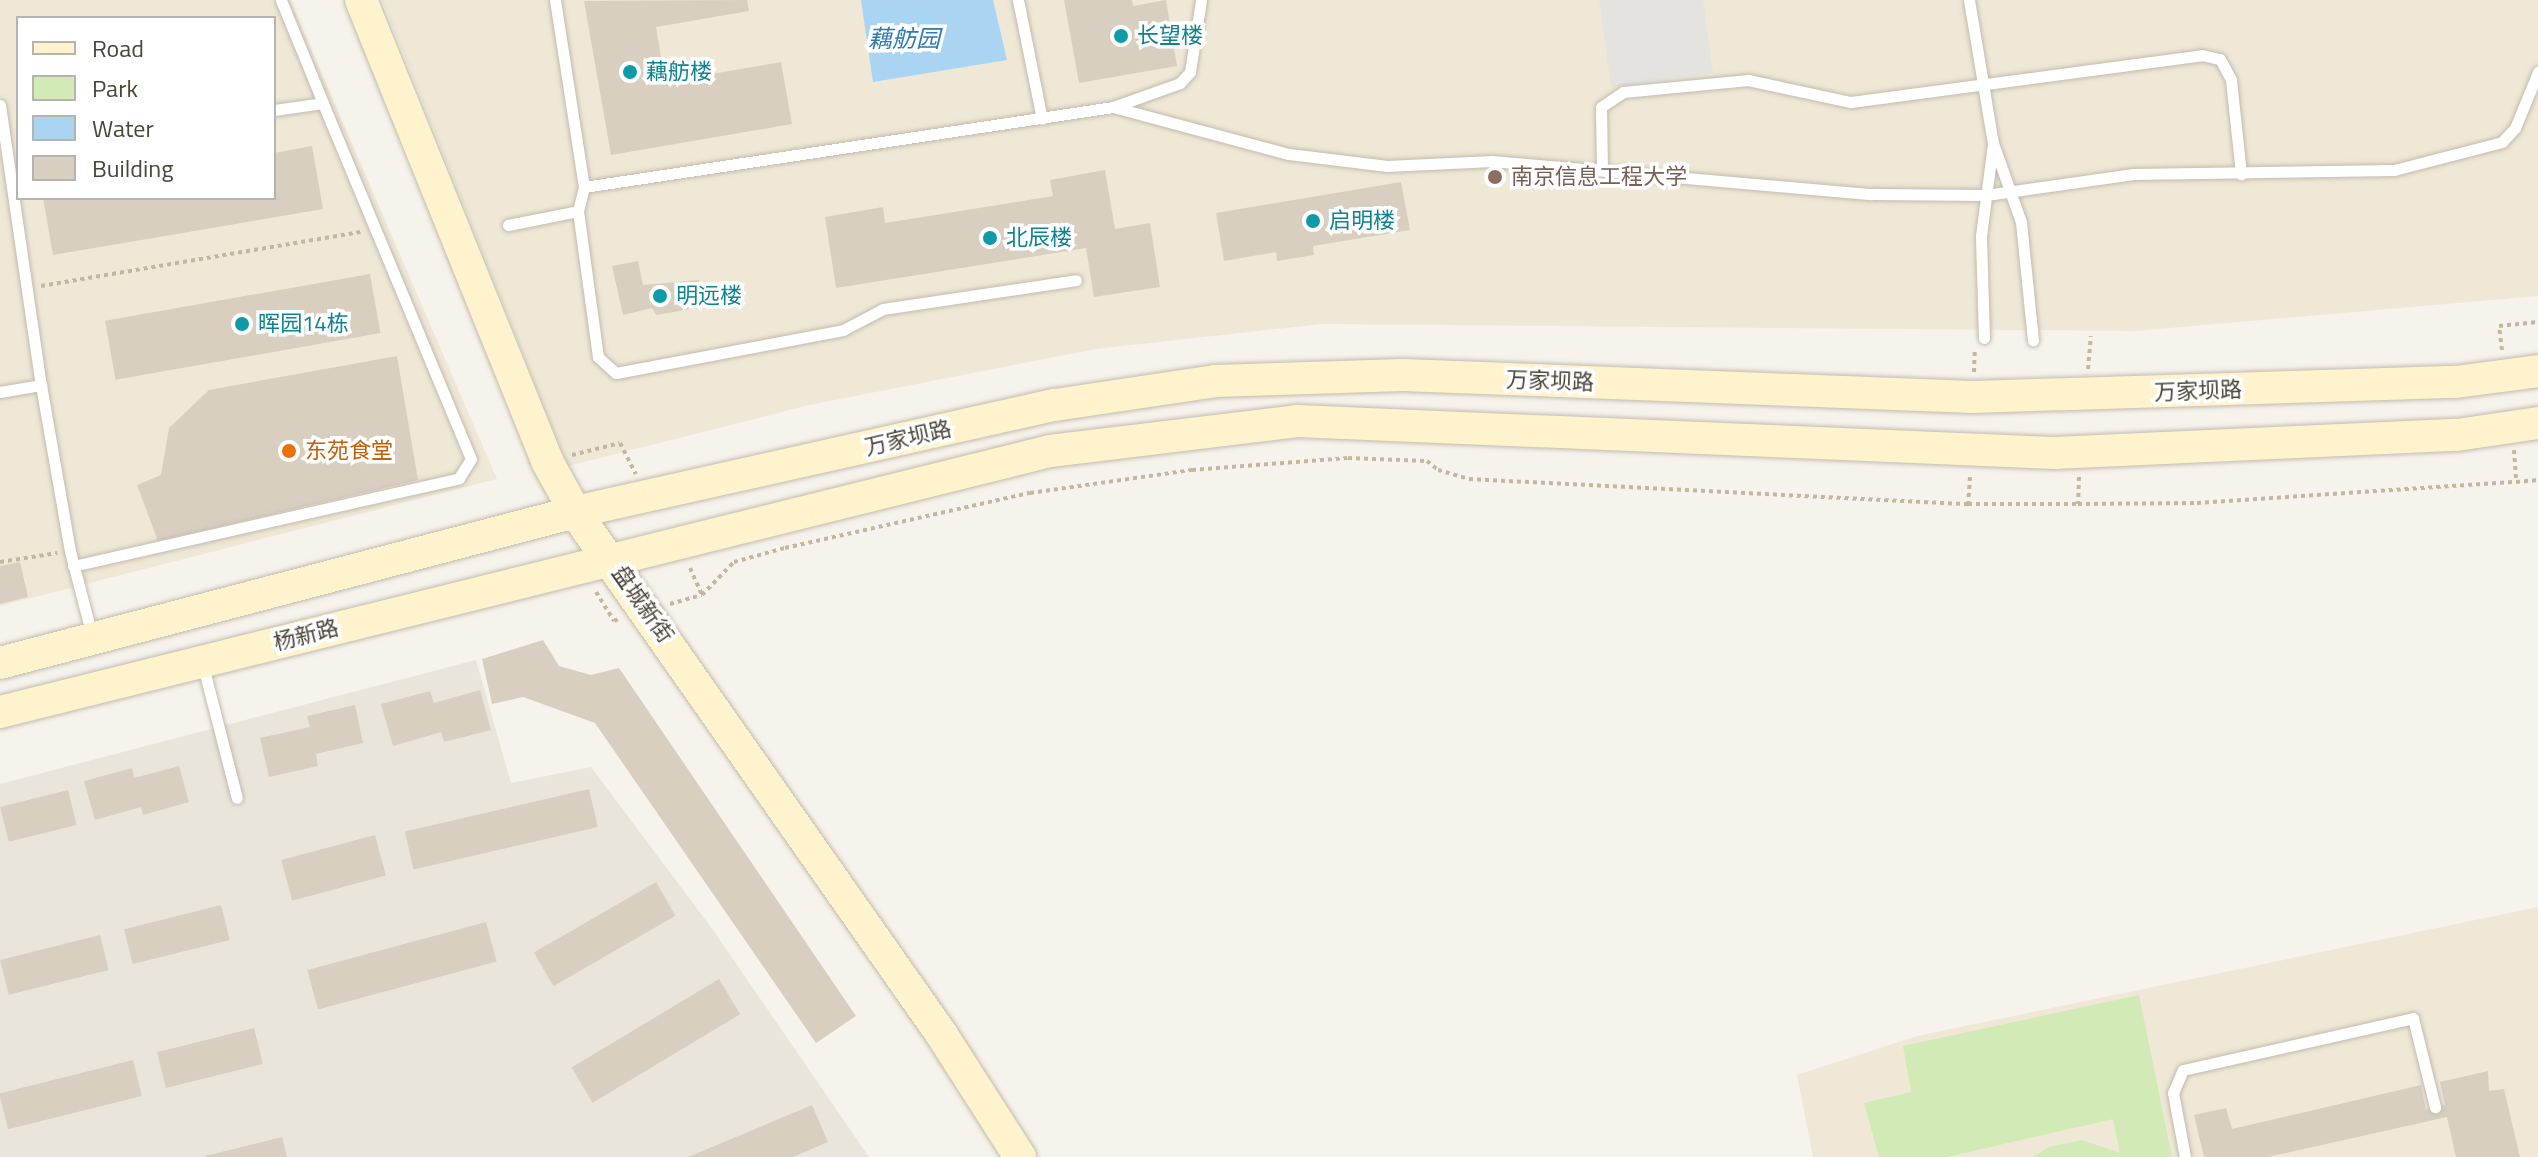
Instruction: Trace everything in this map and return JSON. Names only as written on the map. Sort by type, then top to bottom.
[{"type":"main road","name":"盘城新街","points":[[361,0],[547,461],[575,512],[611,558],[942,1035],[1020,1157]]},
{"type":"main road","name":"万家坝路","points":[[575,512],[1055,405],[1215,381],[1403,375],[1973,397],[2456,382],[2538,371]]},
{"type":"main road","name":"万家坝路","points":[[611,558],[1050,451],[1297,421],[1804,446],[2081,451],[2457,435],[2538,423]]},
{"type":"main road","points":[[0,663],[575,512]]},
{"type":"main road","name":"杨新路","points":[[0,712],[611,558]]},
{"type":"lane","points":[[73,566],[459,478],[471,459],[281,0]]},
{"type":"lane","points":[[555,0],[584,187],[578,211],[598,357],[616,373],[843,330],[883,309],[1076,280]]},
{"type":"lane","points":[[1018,0],[1042,119]]},
{"type":"lane","points":[[584,187],[1113,107],[1180,83],[1190,72],[1201,0]]},
{"type":"lane","points":[[1969,0],[1993,143],[2021,222],[2033,340]]},
{"type":"lane","points":[[1602,170],[1601,107],[1623,92],[1748,80],[1851,102],[1985,87],[2202,55],[2220,59],[2231,80],[2241,174]]},
{"type":"lane","points":[[1113,107],[1303,156],[1387,166],[1492,161],[1872,194],[1986,195],[2013,194],[2134,174],[2394,170],[2502,142],[2515,128],[2538,72]]},
{"type":"lane","points":[[276,110],[323,103]]},
{"type":"lane","points":[[0,105],[12,150],[16,187]]},
{"type":"lane","points":[[1984,338],[1981,236],[1993,143]]},
{"type":"lane","points":[[17,200],[41,385],[73,566],[93,640]]},
{"type":"lane","points":[[508,225],[578,211]]},
{"type":"lane","points":[[0,392],[41,385]]},
{"type":"lane","points":[[202,662],[237,798]]},
{"type":"lane","points":[[2185,1157],[2173,1093],[2183,1070],[2413,1018],[2435,1107]]},
{"type":"path","points":[[27,289],[376,229]]},
{"type":"path","points":[[2086,395],[2091,336]]},
{"type":"path","points":[[2081,451],[2078,504],[2197,503],[2516,482]]},
{"type":"path","points":[[702,595],[734,562],[1030,493],[1192,470],[1348,458],[1427,461],[1438,470],[1469,479],[1968,504]]},
{"type":"path","points":[[0,562],[70,551]]},
{"type":"shaded area","points":[[0,0],[290,0],[497,479],[0,606]]},
{"type":"shaded area","name":"南京信息工程大学","points":[[382,0],[2538,0],[2538,296],[2135,331],[1322,324],[1096,349],[809,405],[568,466]]},
{"type":"shaded area","points":[[1599,0],[1703,0],[1713,73],[1611,87]]},
{"type":"shaded area","points":[[476,660],[511,783],[591,767],[713,930],[869,1157],[0,1157],[0,784]]},
{"type":"shaded area","points":[[2538,907],[2538,1157],[1813,1157],[1797,1075],[1917,1036]]},
{"type":"green space","points":[[2139,995],[2172,1157],[2032,1157],[2049,1147],[2082,1140],[2120,1153],[2113,1119],[1947,1157],[1879,1157],[1864,1103],[1911,1092],[1903,1046]]},
{"type":"water","name":"藕舫园","points":[[861,0],[993,0],[1007,60],[873,82]]},
{"type":"building","name":"藕舫楼","points":[[747,0],[749,11],[656,27],[665,82],[781,62],[792,124],[611,155],[584,1]]},
{"type":"building","name":"长望楼","points":[[1064,0],[1132,0],[1133,6],[1166,0],[1177,66],[1079,83]]},
{"type":"building","points":[[312,146],[323,209],[53,255],[43,200],[276,200],[276,153]]},
{"type":"building","name":"北辰楼","points":[[1105,170],[1115,229],[1150,223],[1160,287],[1094,297],[1086,248],[836,288],[825,217],[883,207],[885,223],[1053,196],[1050,180]]},
{"type":"building","name":"启明楼","points":[[1401,182],[1410,230],[1313,246],[1314,255],[1277,261],[1276,252],[1224,261],[1216,213]]},
{"type":"building","name":"明远楼","points":[[638,261],[643,285],[699,280],[703,307],[656,315],[652,308],[623,315],[612,266]]},
{"type":"building","name":"晖园14栋","points":[[370,274],[380,333],[116,380],[105,321]]},
{"type":"building","name":"东苑食堂","points":[[397,356],[418,480],[158,541],[137,485],[161,475],[169,428],[209,390]]},
{"type":"building","points":[[20,562],[28,597],[0,604],[0,566]]},
{"type":"building","points":[[543,640],[559,666],[591,675],[619,668],[856,1016],[816,1043],[595,723],[523,697],[492,704],[482,659]]},
{"type":"building","points":[[480,690],[491,730],[444,742],[441,732],[393,746],[381,704],[430,691],[434,703]]},
{"type":"building","points":[[355,705],[363,743],[316,754],[318,766],[269,777],[260,738],[310,727],[307,716]]},
{"type":"building","points":[[179,766],[189,802],[143,815],[141,807],[95,820],[84,781],[132,768],[134,778]]},
{"type":"building","points":[[589,789],[598,827],[414,870],[405,832]]},
{"type":"building","points":[[68,790],[77,825],[9,842],[0,807]]},
{"type":"building","points":[[375,835],[386,876],[292,901],[281,860]]},
{"type":"building","points":[[656,882],[676,916],[553,986],[534,952]]},
{"type":"building","points":[[221,905],[230,940],[133,964],[124,929]]},
{"type":"building","points":[[486,922],[497,962],[318,1009],[307,970]]},
{"type":"building","points":[[100,935],[109,970],[9,995],[0,960]]},
{"type":"building","points":[[719,979],[740,1014],[593,1103],[572,1068]]},
{"type":"building","points":[[254,1028],[263,1064],[166,1088],[157,1052]]},
{"type":"building","points":[[133,1060],[142,1096],[8,1129],[0,1093]]},
{"type":"building","points":[[2488,1071],[2489,1091],[2504,1089],[2520,1157],[2456,1157],[2447,1117],[2268,1157],[2204,1157],[2194,1115],[2226,1108],[2232,1129],[2421,1085],[2426,1110],[2445,1105],[2440,1082]]},
{"type":"building","points":[[812,1105],[828,1142],[793,1157],[688,1157]]},
{"type":"building","points":[[282,1137],[287,1157],[205,1156]]},
{"type":"place","name":"长望楼","points":[[1121,36]]},
{"type":"place","name":"藕舫楼","points":[[630,72]]},
{"type":"place","name":"南京信息工程大学","points":[[1495,177]]},
{"type":"place","name":"启明楼","points":[[1313,221]]},
{"type":"place","name":"北辰楼","points":[[990,238]]},
{"type":"place","name":"明远楼","points":[[660,296]]},
{"type":"place","name":"晖园14栋","points":[[242,324]]},
{"type":"place","name":"东苑食堂","points":[[289,451]]}]
